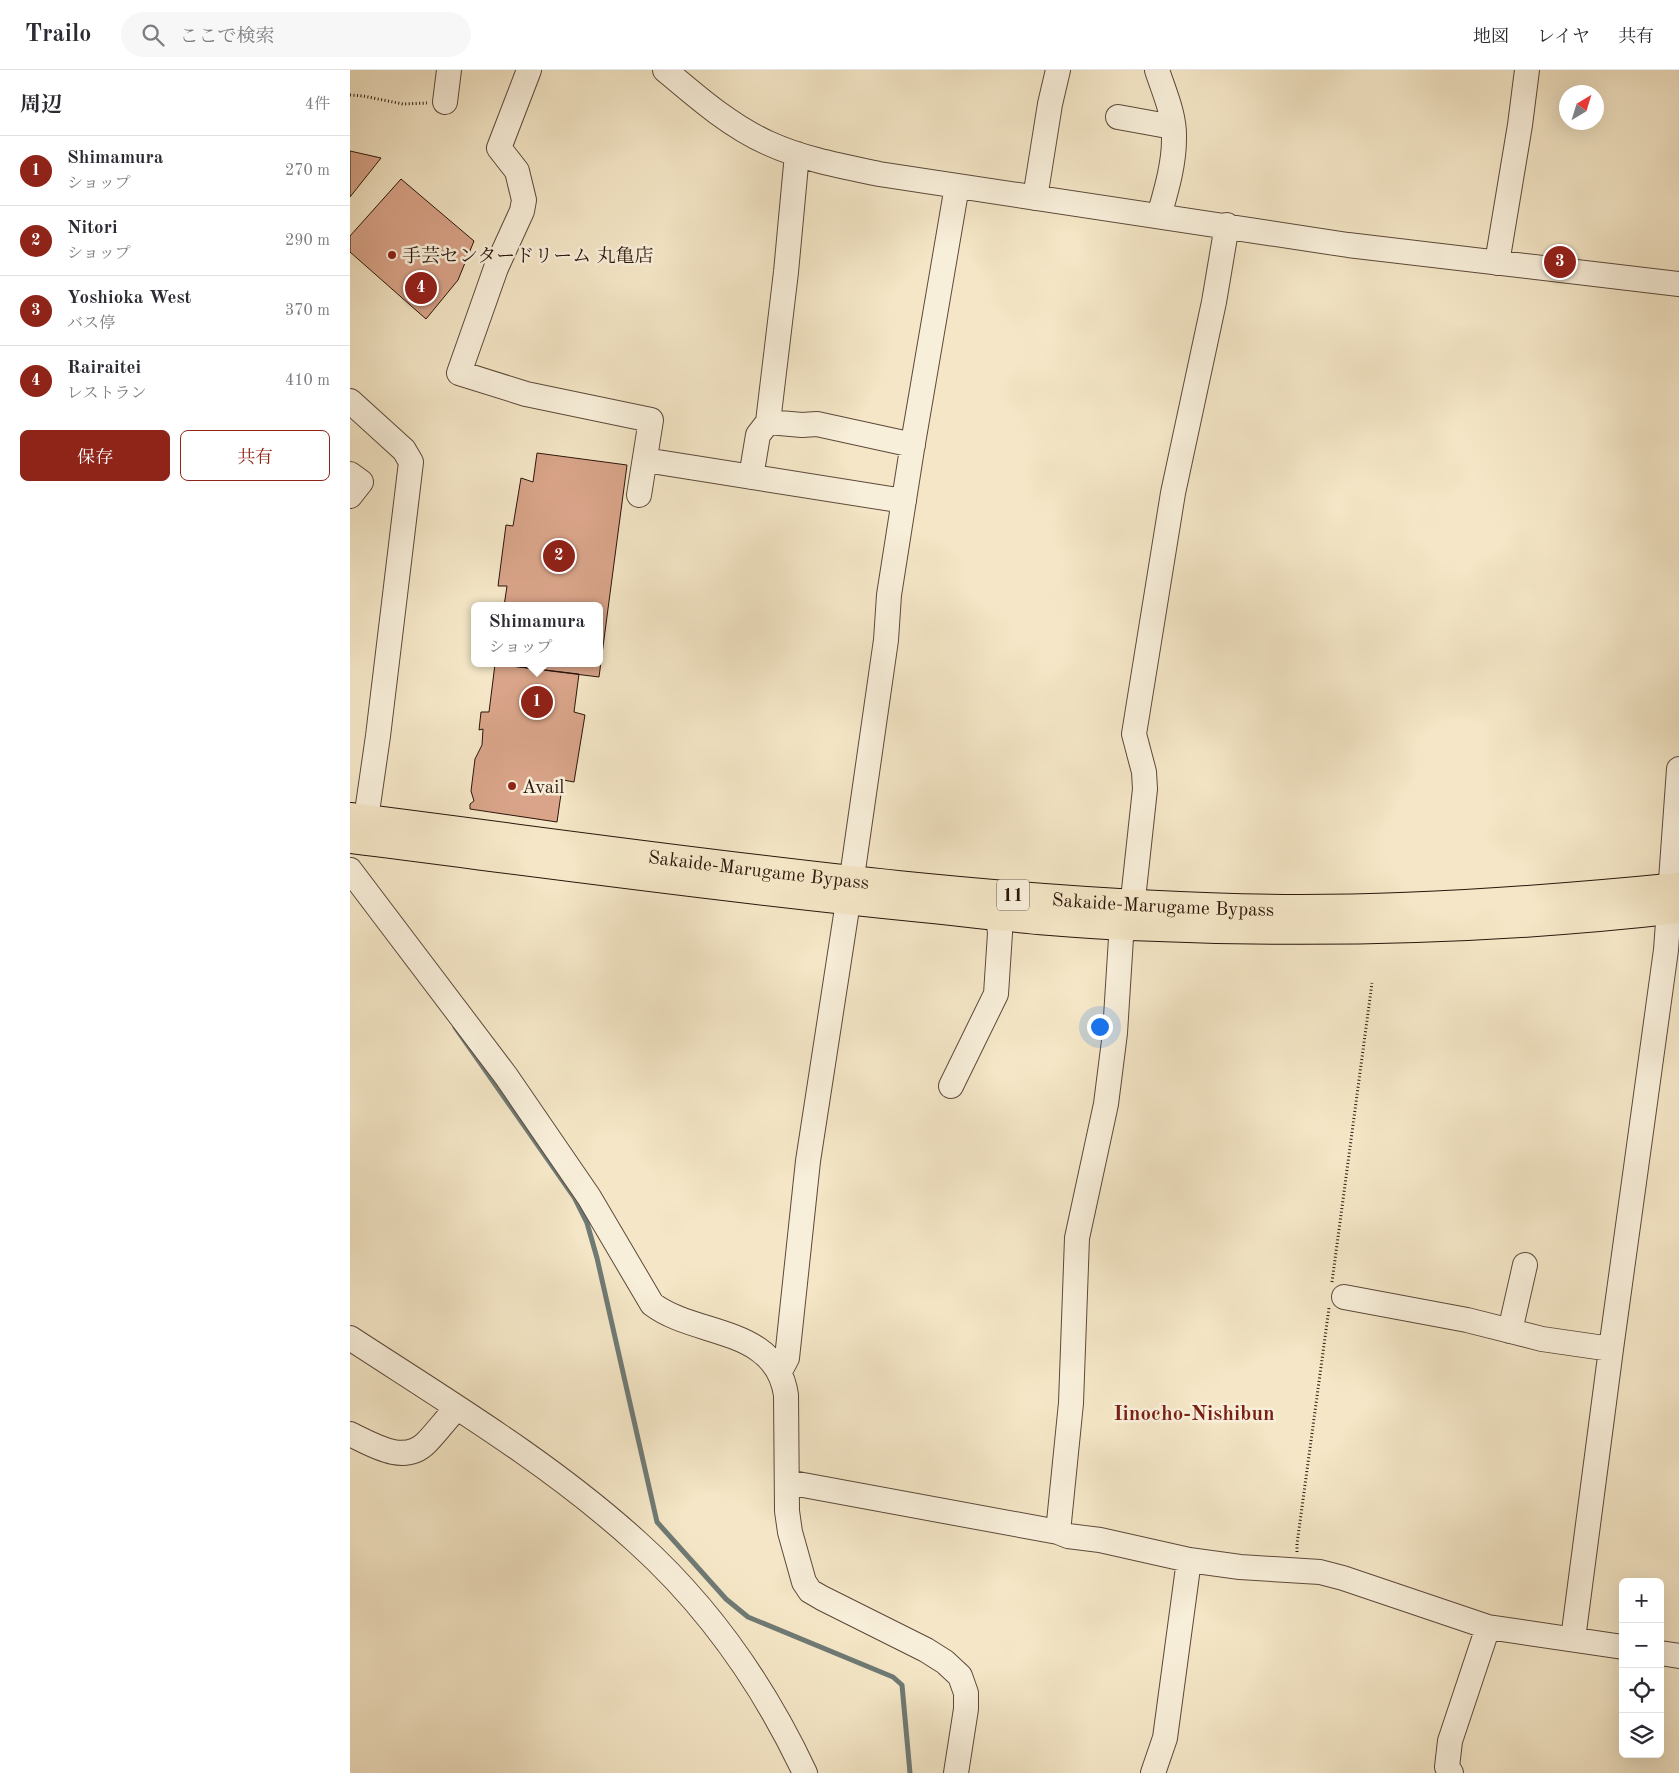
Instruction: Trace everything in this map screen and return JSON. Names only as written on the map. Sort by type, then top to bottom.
[{"type":"highway","name":"Sakaide-Marugame Bypass","points":[[355,825],[850,891],[998,916],[1131,907]]},
{"type":"highway","name":"Sakaide-Marugame Bypass","points":[[850,891],[1131,907],[1282,909],[1357,909],[1509,902],[1674,898]]},
{"type":"street","points":[[445,102],[449,70]]},
{"type":"street","points":[[529,70],[499,148],[517,171],[524,200],[522,211],[496,268],[459,373],[526,394],[651,420],[639,495]]},
{"type":"street","points":[[665,70],[731,122],[766,142],[797,154],[878,174],[1227,225],[1348,245],[1679,284]]},
{"type":"street","points":[[1035,198],[1050,104],[1058,70]]},
{"type":"street","points":[[1157,70],[1170,108],[1174,138],[1170,176],[1159,216]]},
{"type":"street","points":[[1497,263],[1527,70]]},
{"type":"street","points":[[1118,117],[1173,127]]},
{"type":"street","points":[[752,477],[758,435],[768,422],[786,272],[797,154]]},
{"type":"street","points":[[779,1373],[787,1358],[808,1161],[850,891],[886,640],[889,595],[957,186]]},
{"type":"street","points":[[1058,1532],[1071,1403],[1077,1238],[1106,1104],[1115,1033],[1121,938],[1131,907],[1145,788],[1144,772],[1134,734],[1173,493],[1214,302],[1227,225]]},
{"type":"street","points":[[350,401],[404,450],[411,462],[378,736],[355,825]]},
{"type":"street","points":[[768,422],[802,426],[817,424],[913,445]]},
{"type":"street","points":[[645,460],[904,501]]},
{"type":"street","points":[[350,474],[361,482],[350,496]]},
{"type":"street","points":[[1573,1640],[1610,1349],[1674,898],[1679,769]]},
{"type":"street","points":[[350,870],[506,1076],[589,1197],[652,1304],[672,1316],[729,1335],[752,1345],[763,1352],[779,1373],[784,1382],[786,1395],[786,1511],[799,1569],[804,1582],[810,1591],[926,1650],[960,1676],[966,1693],[966,1709],[956,1773]]},
{"type":"street","points":[[951,1086],[996,994],[1000,933],[998,916]]},
{"type":"street","points":[[1510,1331],[1525,1265]]},
{"type":"street","points":[[1335,1295],[1467,1320],[1542,1339],[1610,1349]]},
{"type":"street","points":[[350,1338],[531,1458],[581,1495],[637,1542],[672,1576],[726,1638],[770,1705],[805,1773]]},
{"type":"street","points":[[350,1434],[369,1444],[394,1453],[409,1453],[425,1444],[457,1408]]},
{"type":"street","points":[[787,1482],[1058,1532],[1068,1536],[1100,1540],[1188,1560],[1240,1567],[1320,1572],[1488,1627],[1619,1646]]},
{"type":"street","points":[[1153,1773],[1165,1738],[1188,1560]]},
{"type":"street","points":[[1451,1773],[1447,1767],[1450,1741],[1488,1627]]},
{"type":"street","points":[[1664,1654],[1679,1656]]},
{"type":"path","points":[[350,96],[363,96],[403,104],[445,102]]},
{"type":"path","points":[[1298,1571],[1297,1544],[1335,1295],[1372,983]]},
{"type":"building","points":[[350,151],[381,158],[350,197]]},
{"type":"building","points":[[401,179],[474,241],[458,280],[426,319],[350,252],[350,236]]},
{"type":"building","points":[[537,453],[627,465],[603,647],[603,602],[505,602],[507,586],[498,586],[506,525],[513,526],[521,478],[533,482]]},
{"type":"building","points":[[495,667],[520,667],[579,674],[574,712],[585,715],[574,782],[563,780],[557,822],[470,809],[470,804],[474,801],[471,791],[475,759],[482,745],[483,729],[479,730],[481,712],[489,712]]},
{"type":"building","points":[[519,667],[600,667],[599,677]]},
{"type":"waterway","points":[[455,1027],[574,1197],[587,1223],[597,1258],[657,1522],[726,1599],[748,1617],[893,1677],[902,1685],[910,1773]]},
{"type":"place","name":"手芸センタードリーム 丸亀店","points":[[392,255]]},
{"type":"place","name":"Yoshioka West","points":[[1560,262]]},
{"type":"place","name":"Rairaitei","points":[[421,288]]},
{"type":"place","name":"Nitori","points":[[559,556]]},
{"type":"place","name":"Shimamura","points":[[537,702]]},
{"type":"place","name":"Avail","points":[[512,786]]},
{"type":"district","name":"Iinocho-Nishibun","points":[[1194,1413]]}]
